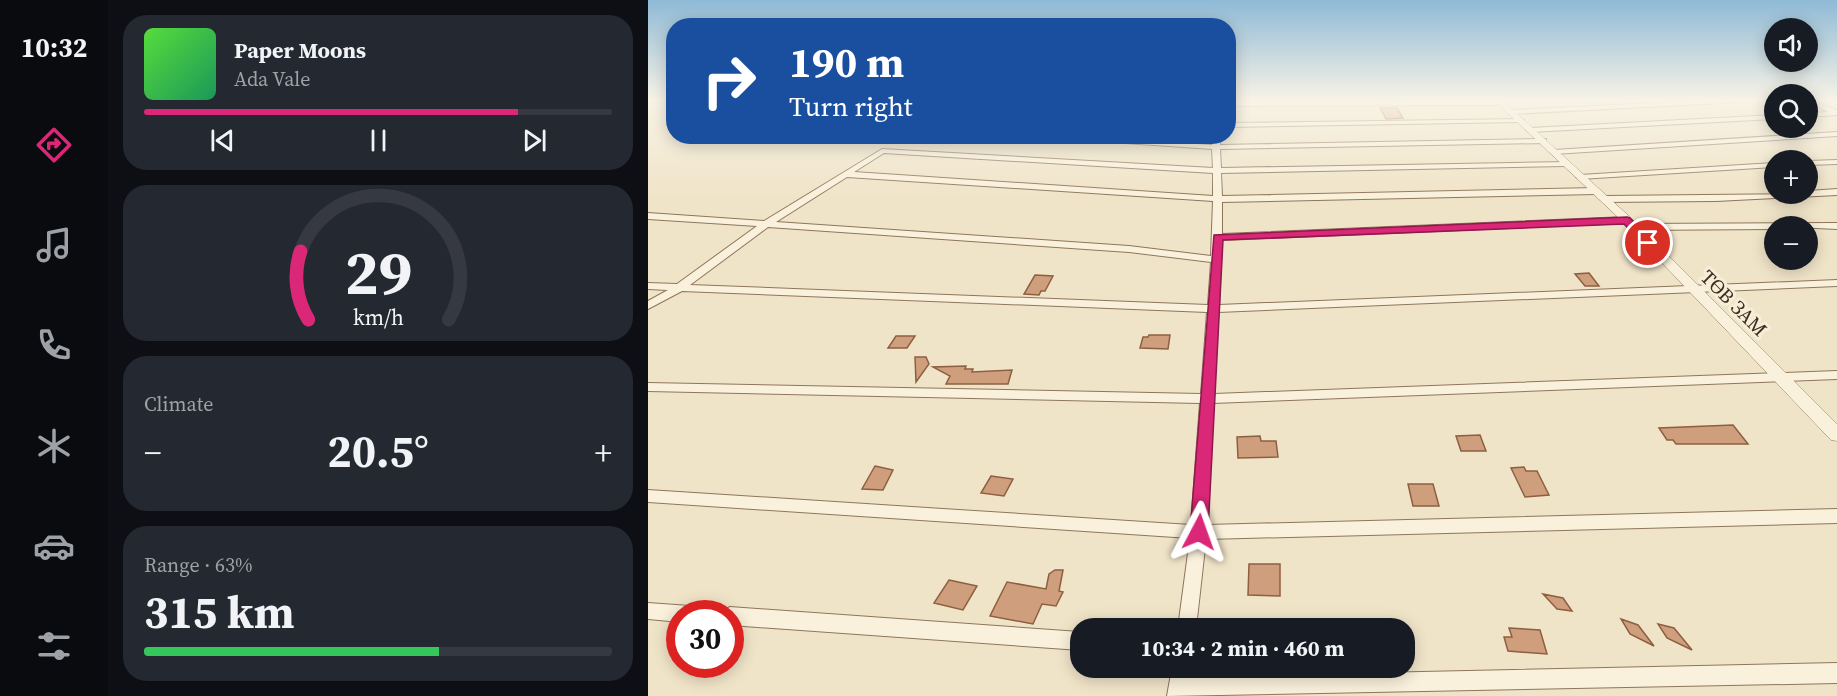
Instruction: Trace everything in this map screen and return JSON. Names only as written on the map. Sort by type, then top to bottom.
[{"type":"street","name":"ТӨВ ЗАМ","points":[[1533,132],[1630,224],[1837,435]]},
{"type":"street","points":[[1554,152],[1837,134]]},
{"type":"street","points":[[1236,142],[1543,141]]},
{"type":"street","points":[[1188,618],[1199,532],[1213,309],[1218,199],[1216,144]]},
{"type":"street","points":[[648,306],[677,289],[766,224],[882,151],[1217,171],[1567,164]]},
{"type":"street","points":[[1818,163],[1837,162]]},
{"type":"street","points":[[1580,177],[1764,166]]},
{"type":"street","points":[[845,174],[1218,199],[1600,195],[1716,198],[1837,192]]},
{"type":"street","points":[[648,216],[1130,249],[1215,259]]},
{"type":"street","points":[[1217,237],[1630,224],[1837,226]]},
{"type":"street","points":[[648,286],[677,289],[1213,309],[1837,283]]},
{"type":"street","points":[[648,387],[1207,399],[1837,375]]},
{"type":"street","points":[[648,496],[1199,532],[1837,516]]},
{"type":"street","points":[[648,611],[666,612]]},
{"type":"street","points":[[744,617],[1070,639]]},
{"type":"street","points":[[1177,692],[1837,674]]},
{"type":"building","points":[[1589,273],[1599,286],[1585,286],[1575,274]]},
{"type":"building","points":[[1035,275],[1053,276],[1045,291],[1041,291],[1039,295],[1024,294]]},
{"type":"building","points":[[1170,335],[1168,349],[1140,348],[1143,337]]},
{"type":"building","points":[[896,336],[915,336],[907,348],[888,348]]},
{"type":"building","points":[[915,357],[926,357],[929,364],[916,382]]},
{"type":"building","points":[[966,366],[965,369],[973,369],[972,372],[1012,370],[1008,384],[946,384],[950,376],[933,367]]},
{"type":"building","points":[[1733,425],[1748,444],[1676,444],[1673,440],[1667,440],[1659,428]]},
{"type":"building","points":[[1480,435],[1486,451],[1461,451],[1456,436]]},
{"type":"building","points":[[1260,436],[1261,441],[1276,441],[1278,457],[1238,458],[1237,437]]},
{"type":"building","points":[[875,466],[893,470],[883,490],[862,489]]},
{"type":"building","points":[[1524,467],[1526,471],[1537,471],[1549,495],[1525,497],[1511,468]]},
{"type":"building","points":[[991,476],[1013,479],[1004,496],[981,493]]},
{"type":"building","points":[[1408,484],[1433,484],[1439,506],[1413,506]]},
{"type":"building","points":[[1249,564],[1280,564],[1280,596],[1248,595]]},
{"type":"building","points":[[1055,570],[1063,570],[1059,591],[1063,592],[1056,606],[1042,604],[1033,624],[990,616],[1007,582],[1046,589],[1049,574]]},
{"type":"building","points":[[949,580],[977,586],[963,610],[934,603]]},
{"type":"building","points":[[1543,594],[1563,598],[1572,611],[1557,609]]},
{"type":"building","points":[[1621,619],[1638,625],[1654,646],[1630,634]]},
{"type":"building","points":[[1658,624],[1674,628],[1692,650],[1667,638]]},
{"type":"building","points":[[1509,628],[1540,630],[1547,654],[1508,651],[1504,637],[1512,637]]},
{"type":"route","points":[[1199,532],[1217,237],[1627,220],[1648,243]]}]
